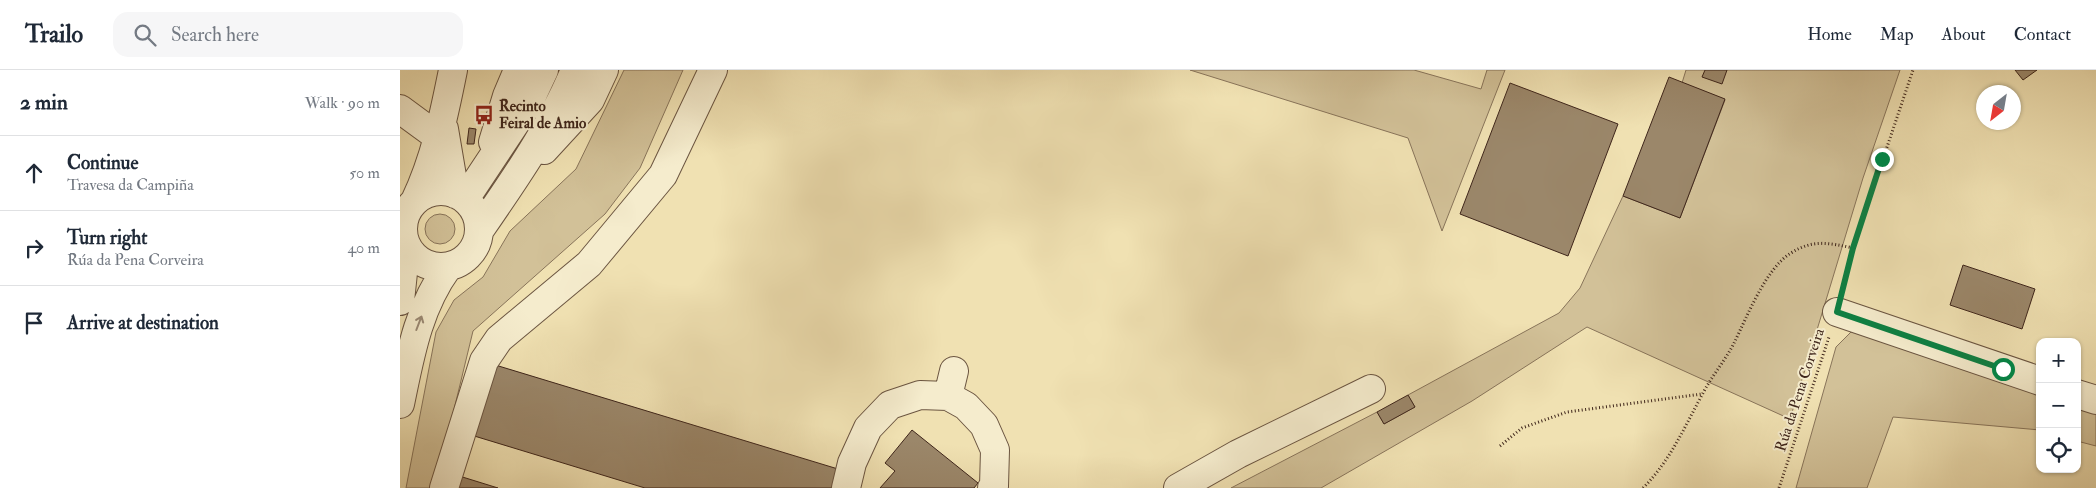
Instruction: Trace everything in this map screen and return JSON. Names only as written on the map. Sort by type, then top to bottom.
[{"type":"street","points":[[400,301],[403,226],[408,201],[427,176],[441,128],[453,70]]},
{"type":"street","points":[[486,167],[507,96],[518,70]]},
{"type":"street","points":[[460,196],[486,167],[528,104],[544,70]]},
{"type":"street","points":[[403,243],[411,253],[426,264],[438,267],[448,267],[462,262],[471,254],[477,243],[480,231],[506,192],[567,90],[575,70]]},
{"type":"street","points":[[506,192],[590,100],[604,70]]},
{"type":"street","points":[[444,488],[453,454],[484,361],[499,339],[590,264],[663,175],[713,70]]},
{"type":"street","points":[[400,109],[441,128],[460,196],[473,208],[478,219],[480,231]]},
{"type":"street","points":[[408,201],[433,192],[460,196]]},
{"type":"street","points":[[400,404],[417,325],[439,279],[448,267]]},
{"type":"street","points":[[1837,312],[2036,380]]},
{"type":"street","points":[[846,488],[852,463],[868,428],[890,405],[951,383],[966,406],[984,425],[995,450],[994,486],[992,488]]},
{"type":"street","points":[[1178,488],[1238,454],[1370,389]]},
{"type":"street","points":[[2081,395],[2096,400]]},
{"type":"path","name":"Rúa da Pena Corveira","points":[[1779,488],[1837,312],[1853,248],[1912,70]]},
{"type":"path","points":[[1643,488],[1657,474],[1674,450],[1702,394],[1732,346],[1775,268],[1789,254],[1801,247],[1824,242],[1853,248]]},
{"type":"path","points":[[1500,446],[1522,428],[1567,412],[1702,394]]},
{"type":"shaded area","points":[[624,70],[683,70],[640,168],[605,214],[473,331],[435,488],[406,488],[436,332],[454,300],[483,277],[510,231],[576,169]]},
{"type":"shaded area","points":[[1190,70],[1414,70],[1481,89],[1487,70],[1505,70],[1442,231],[1408,138]]},
{"type":"shaded area","points":[[1686,70],[1900,70],[1863,178],[1790,419],[1587,327],[1472,401],[1321,488],[1231,488],[1377,412],[1384,424],[1415,407],[1408,395],[1559,313],[1580,288],[1623,196],[1680,218],[1725,100],[1682,83]]},
{"type":"shaded area","points":[[440,214],[451,218],[455,229],[451,240],[440,244],[429,240],[425,229],[429,218]]},
{"type":"shaded area","points":[[1863,330],[2036,391],[2036,430],[1893,417],[1867,488],[1796,488],[1836,347],[1851,332]]},
{"type":"shaded area","points":[[2081,405],[2096,410],[2096,446],[2081,442]]},
{"type":"building","points":[[1705,70],[1727,70],[1722,84],[1702,77]]},
{"type":"building","points":[[2015,70],[2037,70],[2023,80]]},
{"type":"building","points":[[1669,77],[1725,99],[1680,218],[1623,196]]},
{"type":"building","points":[[1510,83],[1618,124],[1568,256],[1460,214]]},
{"type":"building","points":[[469,128],[476,129],[474,144],[467,144]]},
{"type":"building","points":[[1963,265],[2035,289],[2022,329],[1950,305]]},
{"type":"building","points":[[492,364],[838,469],[832,488],[645,488],[471,435]]},
{"type":"building","points":[[1408,395],[1415,407],[1384,424],[1377,412]]},
{"type":"building","points":[[912,430],[978,483],[974,488],[880,488],[895,471],[885,463]]},
{"type":"building","points":[[456,475],[498,488],[452,488]]},
{"type":"place","name":"Recinto Feiral de Amio","points":[[484,115]]},
{"type":"route","points":[[1882,159],[1853,248],[1837,312],[2003,369]]}]
